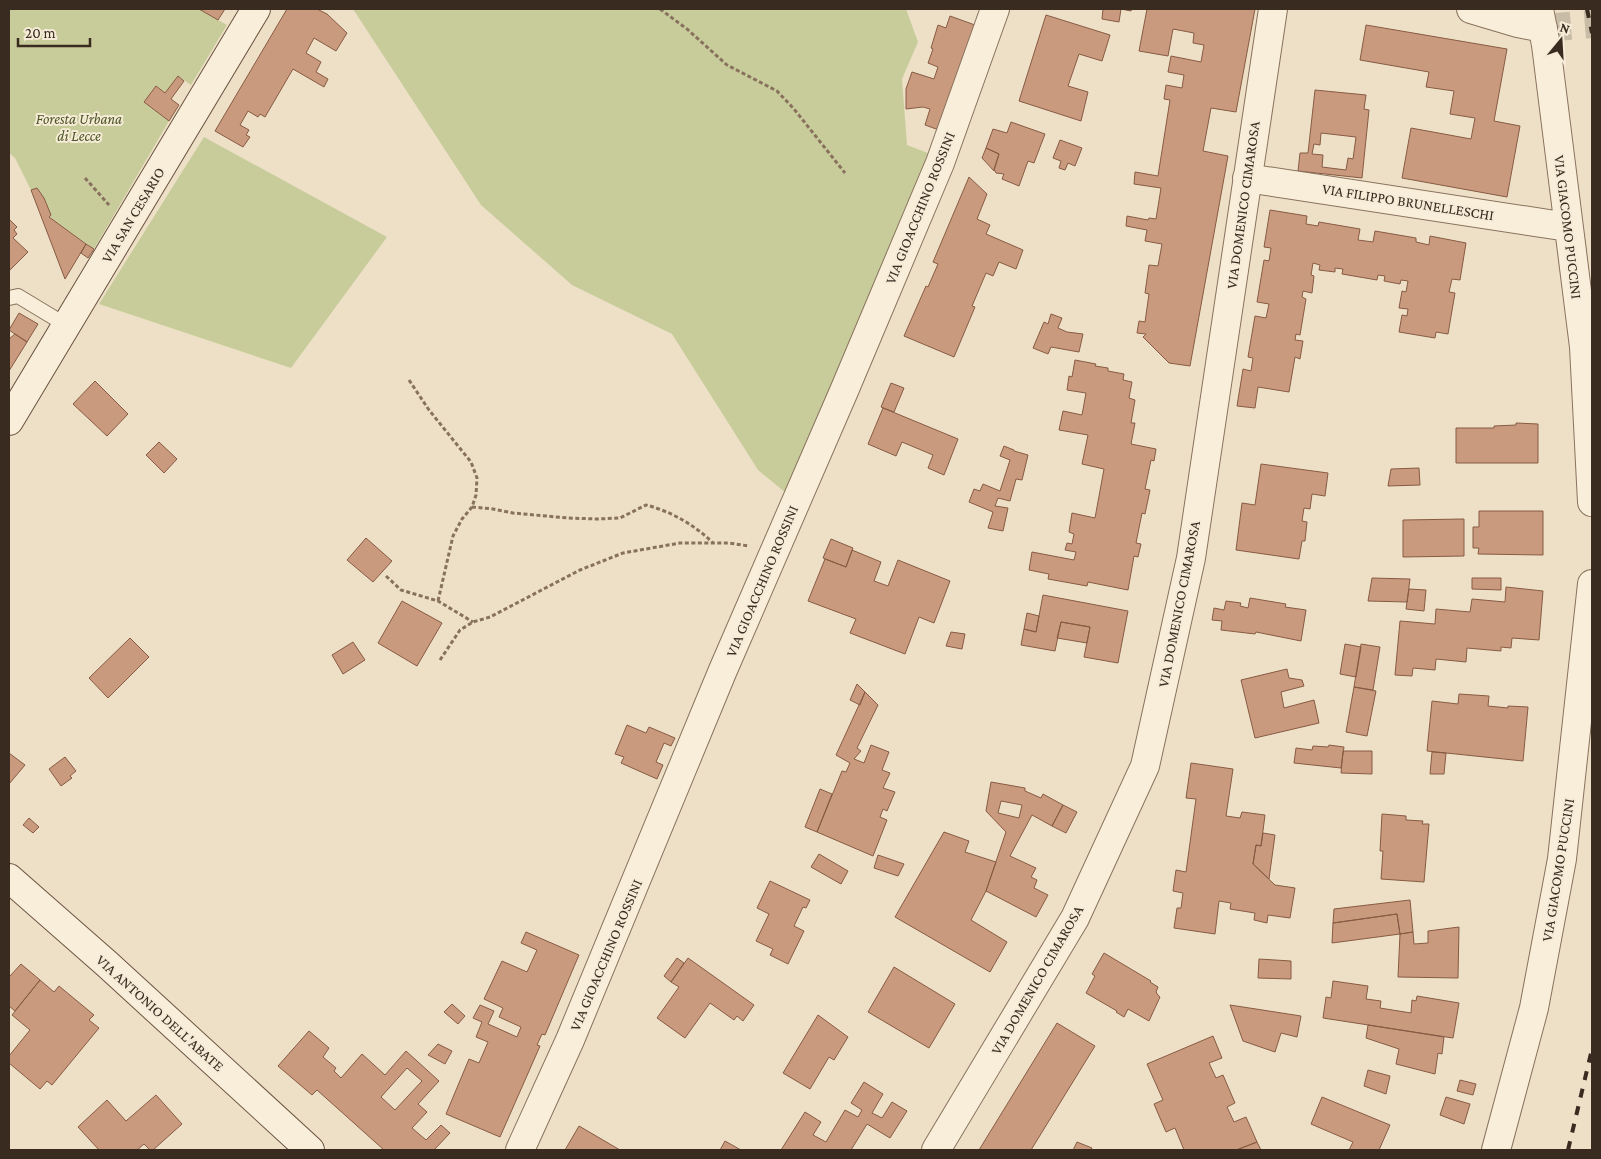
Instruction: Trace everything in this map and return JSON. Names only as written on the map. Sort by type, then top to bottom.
[{"type":"street","name":"VIA SAN CESARIO","points":[[9,421],[256,9]]},
{"type":"street","name":"VIA GIOACCHINO ROSSINI","points":[[520,1150],[570,1040],[723,670],[940,163],[983,48],[995,9]]},
{"type":"street","name":"VIA DOMENICO CIMAROSA","points":[[936,1150],[1075,918],[1145,766],[1191,558],[1273,9]]},
{"type":"street","name":"VIA GIACOMO PUCCINI","points":[[1471,9],[1518,23],[1541,18],[1584,347],[1592,502]]},
{"type":"street","name":"VIA FILIPPO BRUNELLESCHI","points":[[1248,178],[1568,227]]},
{"type":"street","name":"VIA GIACOMO PUCCINI","points":[[1496,1150],[1534,1008],[1562,859],[1592,584]]},
{"type":"street","name":"VIA ANTONIO DELL'ABATE","points":[[9,878],[107,964],[310,1150]]},
{"type":"lane","points":[[9,298],[18,296],[66,325]]},
{"type":"path","points":[[660,9],[687,29],[727,65],[777,91],[794,109],[845,173]]},
{"type":"path","points":[[85,178],[116,212],[129,221]]},
{"type":"path","points":[[409,380],[429,410],[471,462],[477,478],[476,495],[472,507],[452,536],[438,601]]},
{"type":"path","points":[[472,507],[513,513],[597,519],[620,518],[646,505],[661,509],[686,523],[703,533],[713,543]]},
{"type":"path","points":[[440,660],[460,630],[473,622],[490,617],[580,570],[623,553],[680,543],[729,543],[754,547],[774,554]]},
{"type":"path","points":[[386,576],[402,590],[438,601],[473,622]]},
{"type":"green space","name":"Foresta Urbana di Lecce","points":[[9,9],[199,9],[227,25],[191,85],[178,76],[165,93],[156,86],[144,102],[169,121],[94,249],[49,217],[44,198],[37,188],[31,190],[15,158],[9,153]]},
{"type":"green space","points":[[353,9],[906,9],[918,42],[902,79],[907,145],[933,155],[786,493],[758,470],[672,334],[572,285],[481,205]]},
{"type":"green space","points":[[204,137],[387,237],[291,368],[99,304]]},
{"type":"building","points":[[199,9],[225,9],[218,20]]},
{"type":"building","points":[[287,9],[317,9],[327,14],[347,33],[336,51],[314,38],[306,53],[321,62],[316,72],[328,79],[324,87],[293,69],[265,117],[260,114],[258,117],[248,111],[240,125],[249,130],[246,135],[250,137],[243,147],[215,131]]},
{"type":"building","points":[[1103,9],[1121,9],[1119,22],[1102,19]]},
{"type":"building","points":[[1147,9],[1255,9],[1236,112],[1211,108],[1203,151],[1228,156],[1190,366],[1169,363],[1143,337],[1146,334],[1137,333],[1139,321],[1145,322],[1149,294],[1145,293],[1149,265],[1158,266],[1162,244],[1145,241],[1147,230],[1126,226],[1127,216],[1148,220],[1149,218],[1156,219],[1161,188],[1134,184],[1135,172],[1158,176],[1170,100],[1164,99],[1166,85],[1182,88],[1184,75],[1168,72],[1171,56],[1201,62],[1204,45],[1193,43],[1194,33],[1173,29],[1168,56],[1139,51]]},
{"type":"building","points":[[1046,15],[1110,35],[1102,61],[1079,54],[1068,86],[1088,92],[1081,121],[1019,101]]},
{"type":"building","points":[[950,16],[975,25],[939,130],[925,125],[930,109],[923,107],[906,109],[906,89],[912,72],[934,79],[938,67],[928,63],[933,49],[931,48],[938,25],[946,28]]},
{"type":"building","points":[[1366,25],[1507,49],[1494,121],[1520,126],[1507,197],[1402,178],[1411,128],[1471,139],[1475,118],[1450,114],[1454,91],[1426,87],[1429,72],[1360,60]]},
{"type":"building","points":[[178,76],[184,81],[171,99],[179,105],[169,121],[144,102],[156,86],[165,93]]},
{"type":"building","points":[[1315,90],[1366,95],[1364,109],[1369,110],[1362,178],[1298,171],[1300,153],[1308,153]],"holes":[[[1321,133],[1356,137],[1353,159],[1348,158],[1346,170],[1322,167],[1323,155],[1312,154],[1314,144],[1320,145]]]},
{"type":"building","points":[[1011,122],[1045,134],[1034,163],[1028,161],[1019,186],[1002,179],[1004,174],[996,173],[994,169],[999,154],[986,148],[993,129],[1007,133]]},
{"type":"building","points":[[1060,140],[1082,148],[1075,166],[1068,163],[1065,170],[1059,168],[1061,161],[1053,158]]},
{"type":"building","points":[[986,148],[999,154],[994,171],[982,158]]},
{"type":"building","points":[[969,177],[987,194],[977,219],[990,225],[986,234],[1023,250],[1016,269],[999,262],[993,276],[986,273],[972,306],[975,307],[954,357],[904,336],[938,264],[933,262]]},
{"type":"building","points":[[37,188],[44,198],[51,215],[49,217],[86,244],[65,279],[31,190]]},
{"type":"building","points":[[1270,210],[1307,216],[1306,224],[1318,226],[1319,222],[1360,229],[1358,240],[1373,242],[1375,231],[1416,238],[1416,242],[1429,245],[1430,236],[1466,243],[1460,280],[1452,279],[1449,292],[1455,293],[1448,334],[1436,332],[1435,338],[1399,332],[1402,315],[1407,316],[1408,309],[1399,308],[1402,291],[1406,292],[1408,281],[1401,280],[1400,284],[1384,281],[1385,276],[1378,275],[1377,280],[1342,274],[1343,269],[1335,268],[1335,272],[1319,270],[1320,265],[1313,263],[1311,275],[1314,276],[1312,293],[1303,291],[1302,297],[1306,299],[1300,335],[1296,334],[1295,340],[1303,341],[1300,359],[1295,357],[1289,392],[1258,387],[1255,408],[1237,406],[1243,369],[1251,371],[1253,358],[1248,357],[1255,316],[1266,318],[1269,304],[1257,302],[1264,260],[1269,261],[1271,248],[1264,247]]},
{"type":"building","points":[[9,219],[17,227],[14,230],[17,234],[13,238],[28,252],[9,271]]},
{"type":"building","points":[[86,244],[94,249],[88,258],[81,253]]},
{"type":"building","points":[[19,313],[38,324],[27,342],[9,330]]},
{"type":"building","points":[[1051,314],[1062,318],[1058,328],[1067,332],[1083,334],[1079,352],[1051,347],[1048,354],[1033,348],[1044,322],[1048,324]]},
{"type":"building","points":[[15,334],[27,342],[9,371],[9,339]]},
{"type":"building","points":[[1075,360],[1096,364],[1095,366],[1108,368],[1108,371],[1124,374],[1123,380],[1132,382],[1129,398],[1135,400],[1131,423],[1135,423],[1131,444],[1156,449],[1154,461],[1151,460],[1145,489],[1150,490],[1145,514],[1142,513],[1136,543],[1141,544],[1138,557],[1134,556],[1128,590],[1088,582],[1087,586],[1048,579],[1049,574],[1029,570],[1032,552],[1074,560],[1076,552],[1065,550],[1067,543],[1072,544],[1074,534],[1069,532],[1072,513],[1095,518],[1104,469],[1082,464],[1088,435],[1059,430],[1063,411],[1082,415],[1086,393],[1067,390],[1069,376],[1072,377]]},
{"type":"building","points":[[95,381],[128,414],[107,436],[73,404]]},
{"type":"building","points":[[891,383],[904,388],[894,412],[881,407]]},
{"type":"building","points":[[883,408],[958,439],[944,475],[928,468],[933,455],[902,442],[896,456],[868,444]]},
{"type":"building","points":[[1516,423],[1538,424],[1538,463],[1456,463],[1456,428],[1494,428],[1494,426],[1516,425]]},
{"type":"building","points":[[159,442],[177,459],[164,473],[146,455]]},
{"type":"building","points":[[1004,446],[1028,455],[1022,480],[1016,479],[1010,501],[998,498],[995,506],[1008,508],[1003,531],[988,528],[993,512],[969,502],[974,489],[980,491],[983,484],[1000,491],[1010,460],[1000,456]]},
{"type":"building","points":[[1261,464],[1328,473],[1325,496],[1312,494],[1310,509],[1304,508],[1302,521],[1307,522],[1305,541],[1302,541],[1299,559],[1236,550],[1242,503],[1255,505]]},
{"type":"building","points":[[1419,468],[1420,485],[1388,486],[1391,469]]},
{"type":"building","points":[[1479,511],[1543,511],[1543,555],[1478,554],[1479,548],[1473,548],[1473,527],[1479,527]]},
{"type":"building","points":[[1464,519],[1464,556],[1403,557],[1403,520]]},
{"type":"building","points":[[366,538],[392,561],[373,582],[347,560]]},
{"type":"building","points":[[831,539],[853,548],[846,567],[823,558]]},
{"type":"building","points":[[852,550],[881,562],[874,581],[888,586],[898,560],[950,581],[934,623],[919,617],[905,654],[850,633],[856,619],[808,601],[825,559],[846,567]]},
{"type":"building","points":[[1372,578],[1410,579],[1407,602],[1368,601]]},
{"type":"building","points":[[1472,578],[1501,578],[1501,590],[1472,589]]},
{"type":"building","points":[[1506,587],[1543,591],[1539,640],[1512,638],[1511,648],[1501,647],[1501,651],[1467,648],[1466,662],[1436,659],[1435,670],[1413,668],[1412,676],[1395,675],[1400,621],[1435,624],[1436,609],[1470,612],[1472,599],[1505,602]]},
{"type":"building","points":[[1409,589],[1426,590],[1424,611],[1406,609]]},
{"type":"building","points":[[1043,595],[1128,611],[1118,663],[1084,657],[1090,627],[1061,622],[1055,651],[1021,645],[1024,629],[1036,632]]},
{"type":"building","points":[[1250,598],[1286,604],[1285,607],[1306,610],[1301,641],[1256,632],[1255,634],[1221,630],[1222,621],[1212,620],[1214,608],[1224,610],[1226,601],[1241,603],[1240,606],[1248,608]]},
{"type":"building","points":[[402,601],[442,623],[417,666],[378,643]]},
{"type":"building","points":[[1027,613],[1039,616],[1036,632],[1024,629]]},
{"type":"building","points":[[1061,622],[1090,627],[1087,643],[1057,638]]},
{"type":"building","points":[[951,632],[965,634],[962,649],[946,646]]},
{"type":"building","points":[[130,638],[149,657],[108,698],[89,678]]},
{"type":"building","points":[[353,642],[365,660],[343,674],[332,655]]},
{"type":"building","points":[[1345,644],[1361,647],[1356,677],[1340,674]]},
{"type":"building","points":[[1361,644],[1380,647],[1373,690],[1354,687]]},
{"type":"building","points":[[1287,669],[1289,678],[1302,680],[1304,686],[1281,692],[1284,708],[1314,700],[1319,723],[1255,738],[1241,680]]},
{"type":"building","points":[[857,684],[865,692],[860,705],[850,700]]},
{"type":"building","points":[[1354,687],[1376,691],[1367,736],[1346,732]]},
{"type":"building","points":[[865,692],[878,705],[857,748],[861,751],[854,759],[864,763],[871,745],[889,752],[882,770],[890,773],[883,788],[895,792],[887,811],[883,809],[880,817],[887,820],[873,856],[817,832],[842,771],[846,772],[850,763],[836,755]]},
{"type":"building","points":[[1459,694],[1489,696],[1488,706],[1528,707],[1523,761],[1427,751],[1432,701],[1458,704]]},
{"type":"building","points":[[627,725],[646,733],[649,727],[675,738],[671,746],[664,743],[656,762],[663,765],[657,779],[621,763],[624,757],[615,754]]},
{"type":"building","points":[[1329,745],[1344,747],[1341,768],[1294,763],[1296,748],[1312,750],[1313,746],[1328,747]]},
{"type":"building","points":[[1343,751],[1372,751],[1372,774],[1341,773]]},
{"type":"building","points":[[1432,752],[1446,753],[1444,774],[1430,774]]},
{"type":"building","points":[[9,753],[25,765],[9,784]]},
{"type":"building","points":[[65,757],[76,771],[70,776],[72,778],[61,786],[49,769]]},
{"type":"building","points":[[1191,763],[1233,769],[1226,816],[1240,818],[1242,812],[1265,815],[1261,846],[1256,845],[1253,864],[1275,885],[1295,888],[1290,918],[1268,915],[1267,923],[1254,920],[1255,913],[1230,909],[1231,903],[1219,901],[1215,934],[1174,928],[1177,908],[1181,908],[1183,893],[1173,891],[1176,870],[1186,872],[1196,799],[1186,798]]},
{"type":"building","points":[[991,782],[1025,788],[1025,791],[1041,798],[1043,794],[1063,805],[1052,826],[1032,815],[1010,856],[1036,868],[1031,877],[1037,880],[1034,888],[1048,895],[1036,917],[986,891],[1006,832],[986,811]],"holes":[[[1001,801],[1022,805],[1019,818],[998,813]]]},
{"type":"building","points":[[820,789],[832,794],[817,832],[805,827]]},
{"type":"building","points":[[1063,805],[1077,812],[1066,833],[1052,826]]},
{"type":"building","points":[[1382,814],[1406,816],[1406,820],[1423,821],[1422,824],[1429,824],[1424,882],[1381,879],[1383,851],[1380,851]]},
{"type":"building","points":[[29,818],[39,827],[33,833],[23,825]]},
{"type":"building","points":[[944,832],[969,841],[965,852],[996,862],[986,891],[971,920],[1007,942],[990,972],[895,917]]},
{"type":"building","points":[[1263,833],[1275,835],[1269,879],[1253,864],[1256,845],[1261,846]]},
{"type":"building","points":[[819,854],[848,871],[841,884],[811,867]]},
{"type":"building","points":[[878,855],[904,864],[898,876],[874,868]]},
{"type":"building","points":[[770,881],[810,900],[806,908],[803,907],[794,926],[804,931],[788,964],[770,955],[773,949],[756,941],[769,914],[757,908]]},
{"type":"building","points":[[1410,900],[1413,932],[1400,934],[1397,914],[1333,923],[1334,909]]},
{"type":"building","points":[[1397,914],[1400,934],[1332,943],[1333,923]]},
{"type":"building","points":[[1459,927],[1458,978],[1398,977],[1400,934],[1413,932],[1414,944],[1428,943],[1428,931]]},
{"type":"building","points":[[526,932],[579,955],[545,1035],[542,1034],[537,1045],[540,1046],[500,1137],[446,1114],[469,1059],[479,1063],[488,1042],[476,1037],[482,1022],[473,1018],[480,1005],[494,1011],[488,1024],[517,1037],[521,1027],[499,1017],[503,1008],[484,999],[502,961],[527,972],[537,950],[521,943]]},
{"type":"building","points":[[1104,953],[1158,987],[1156,992],[1160,997],[1149,1021],[1128,1009],[1124,1017],[1086,993],[1095,976],[1092,974]]},
{"type":"building","points":[[677,958],[684,963],[671,982],[664,976]]},
{"type":"building","points":[[688,958],[754,1005],[743,1021],[737,1016],[734,1020],[710,1003],[685,1038],[657,1018],[679,987],[671,982]]},
{"type":"building","points":[[1259,959],[1291,961],[1291,979],[1258,978]]},
{"type":"building","points":[[21,964],[40,980],[15,1011],[9,1006],[9,975]]},
{"type":"building","points":[[894,967],[955,1004],[929,1048],[868,1012]]},
{"type":"building","points":[[40,980],[54,992],[59,986],[94,1015],[89,1020],[99,1028],[52,1085],[47,1081],[40,1089],[9,1063],[9,1056],[30,1030],[12,1015]]},
{"type":"building","points":[[1333,981],[1368,986],[1366,999],[1381,1001],[1380,1008],[1411,1013],[1412,1000],[1416,1001],[1417,996],[1459,1003],[1453,1038],[1323,1018],[1326,997],[1331,998]]},
{"type":"building","points":[[452,1004],[465,1016],[458,1024],[444,1012]]},
{"type":"building","points":[[1230,1005],[1301,1016],[1297,1037],[1281,1033],[1275,1052],[1243,1041]]},
{"type":"building","points":[[818,1015],[848,1037],[834,1060],[829,1057],[810,1089],[783,1073]]},
{"type":"building","points":[[1057,1023],[1095,1046],[1031,1150],[979,1150]]},
{"type":"building","points":[[1368,1025],[1444,1037],[1442,1054],[1438,1053],[1435,1074],[1396,1064],[1399,1049],[1366,1038]]},
{"type":"building","points":[[309,1031],[329,1048],[323,1057],[336,1068],[334,1071],[341,1078],[362,1054],[385,1075],[406,1051],[439,1081],[418,1104],[427,1112],[412,1128],[426,1140],[441,1125],[450,1133],[434,1150],[384,1150],[317,1090],[312,1095],[278,1066]],"holes":[[[407,1068],[422,1081],[395,1110],[381,1097]]]},
{"type":"building","points":[[1213,1036],[1222,1058],[1209,1063],[1216,1078],[1223,1075],[1235,1103],[1227,1107],[1234,1122],[1246,1117],[1257,1142],[1236,1150],[1184,1150],[1175,1128],[1166,1132],[1154,1104],[1163,1100],[1147,1064]]},
{"type":"building","points":[[438,1044],[452,1051],[445,1064],[428,1055]]},
{"type":"building","points":[[1368,1070],[1390,1076],[1386,1094],[1364,1086]]},
{"type":"building","points":[[1460,1080],[1476,1084],[1473,1095],[1457,1091]]},
{"type":"building","points":[[864,1082],[883,1094],[872,1113],[882,1118],[892,1102],[907,1111],[890,1138],[867,1124],[851,1150],[781,1150],[805,1112],[821,1122],[813,1135],[826,1142],[845,1110],[858,1117],[862,1110],[851,1103]]},
{"type":"building","points":[[156,1095],[182,1124],[153,1150],[150,1150],[144,1144],[137,1150],[99,1150],[78,1127],[107,1100],[126,1121]]},
{"type":"building","points":[[1322,1097],[1390,1125],[1379,1150],[1349,1150],[1353,1142],[1311,1124]]},
{"type":"building","points":[[1446,1097],[1470,1104],[1464,1124],[1440,1115]]},
{"type":"building","points":[[579,1126],[620,1150],[565,1150]]},
{"type":"building","points":[[725,1141],[741,1150],[720,1150]]},
{"type":"building","points":[[1077,1142],[1092,1148],[1091,1150],[1073,1150]]},
{"type":"building","points":[[1257,1142],[1261,1150],[1237,1150]]},
{"type":"tunnel","points":[[1543,28],[1592,24]]},
{"type":"railway","points":[[1587,9],[1592,33]]},
{"type":"railway","points":[[1568,1150],[1592,1049]]}]
